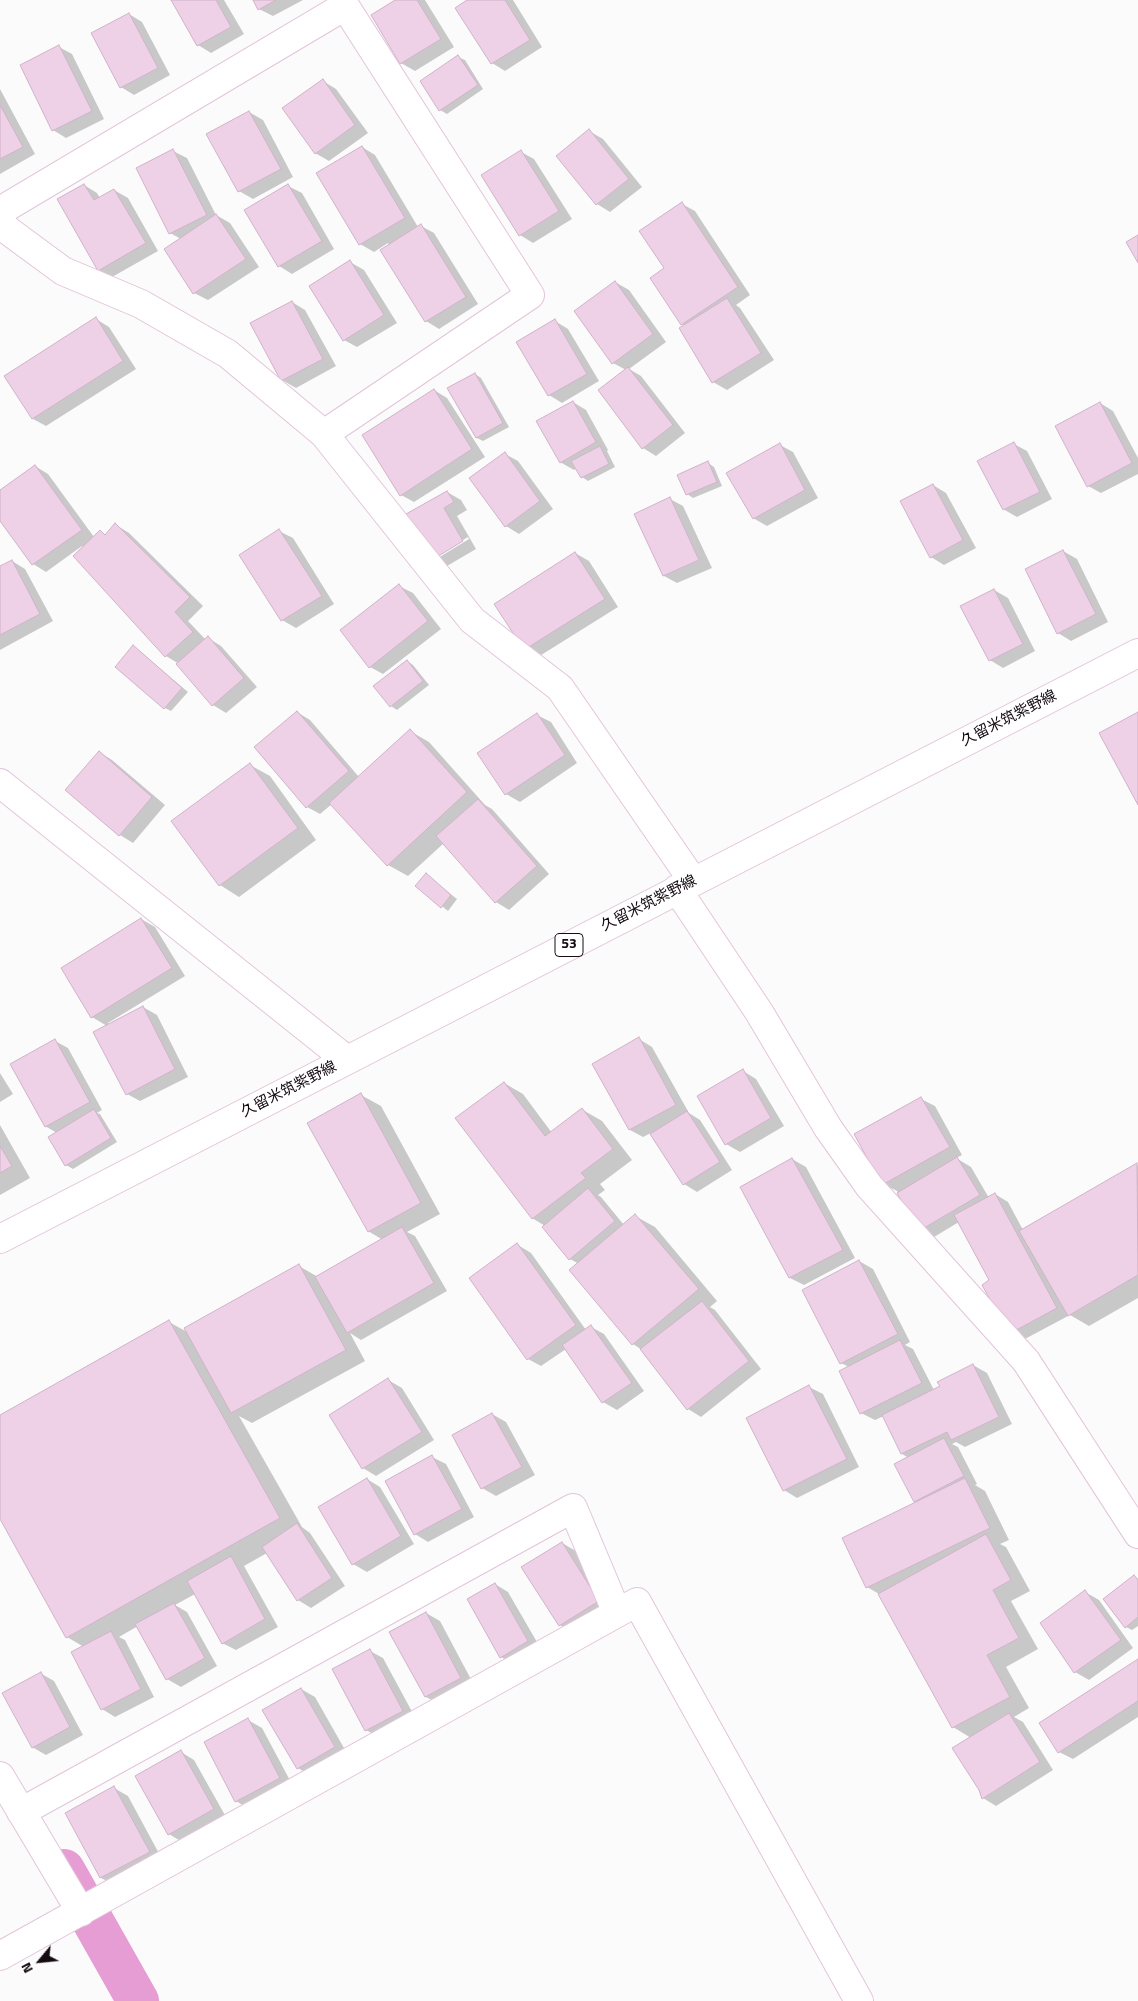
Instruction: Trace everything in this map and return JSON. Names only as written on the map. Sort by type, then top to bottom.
[{"type":"street","points":[[0,211],[344,6],[530,295],[324,434]]},
{"type":"street","points":[[0,219],[6,229],[63,271],[141,304],[228,354],[324,434],[472,620],[560,688],[685,885],[828,1128],[868,1186],[1026,1361],[1138,1534]]},
{"type":"street","name":"久留米筑紫野線","points":[[0,1239],[1138,652]]},
{"type":"street","points":[[0,783],[347,1060]]},
{"type":"street","points":[[21,1812],[573,1508],[617,1613]]},
{"type":"street","points":[[0,1956],[637,1602],[859,2001]]},
{"type":"street","points":[[0,1776],[80,1912]]},
{"type":"building","points":[[171,0],[216,0],[231,27],[197,46]]},
{"type":"building","points":[[253,0],[276,0],[258,10]]},
{"type":"building","points":[[395,0],[417,0],[441,39],[400,64],[371,15]]},
{"type":"building","points":[[467,0],[505,0],[530,40],[491,64],[455,8]]},
{"type":"building","points":[[129,13],[158,68],[120,88],[91,33]]},
{"type":"building","points":[[59,45],[92,111],[52,131],[20,65]]},
{"type":"building","points":[[458,55],[478,85],[439,111],[420,81]]},
{"type":"building","points":[[323,79],[355,125],[315,154],[282,108]]},
{"type":"building","points":[[0,105],[23,147],[0,159]]},
{"type":"building","points":[[249,111],[281,169],[238,192],[206,134]]},
{"type":"building","points":[[589,129],[629,179],[596,205],[556,156]]},
{"type":"building","points":[[362,146],[405,218],[359,245],[316,173]]},
{"type":"building","points":[[173,149],[207,215],[169,234],[136,168]]},
{"type":"building","points":[[521,150],[559,211],[519,236],[481,175]]},
{"type":"building","points":[[84,184],[94,200],[114,189],[146,243],[98,271],[57,199]]},
{"type":"building","points":[[288,184],[322,241],[278,267],[244,210]]},
{"type":"building","points":[[682,202],[738,287],[681,325],[650,278],[664,268],[639,231]]},
{"type":"building","points":[[216,214],[246,259],[193,294],[164,249]]},
{"type":"building","points":[[421,224],[466,297],[425,322],[380,250]]},
{"type":"building","points":[[1138,235],[1138,263],[1126,242]]},
{"type":"building","points":[[350,260],[384,315],[343,341],[309,286]]},
{"type":"building","points":[[615,281],[653,334],[612,364],[574,311]]},
{"type":"building","points":[[727,298],[761,353],[712,383],[679,328]]},
{"type":"building","points":[[292,301],[323,359],[281,381],[250,323]]},
{"type":"building","points":[[96,317],[123,361],[32,419],[4,376]]},
{"type":"building","points":[[555,319],[587,374],[548,396],[516,342]]},
{"type":"building","points":[[628,367],[673,425],[642,449],[598,390]]},
{"type":"building","points":[[475,373],[503,423],[476,438],[447,388]]},
{"type":"building","points":[[434,389],[472,449],[400,496],[362,435]]},
{"type":"building","points":[[573,401],[596,442],[560,463],[536,421]]},
{"type":"building","points":[[1100,402],[1132,463],[1087,487],[1055,426]]},
{"type":"building","points":[[1014,442],[1040,492],[1003,510],[977,461]]},
{"type":"building","points":[[780,443],[805,490],[753,519],[726,473]]},
{"type":"building","points":[[600,446],[609,464],[581,478],[571,461]]},
{"type":"building","points":[[505,452],[540,501],[505,527],[469,478]]},
{"type":"building","points":[[708,461],[717,482],[686,495],[677,475]]},
{"type":"building","points":[[35,465],[82,530],[32,565],[0,521],[0,490]]},
{"type":"building","points":[[933,484],[963,540],[930,558],[900,501]]},
{"type":"building","points":[[447,491],[454,502],[444,508],[463,541],[432,560],[406,514]]},
{"type":"building","points":[[670,497],[699,560],[663,576],[634,514]]},
{"type":"building","points":[[115,523],[190,597],[175,612],[193,632],[165,657],[73,556],[100,530],[105,535]]},
{"type":"building","points":[[279,529],[322,596],[281,621],[239,555]]},
{"type":"building","points":[[1063,550],[1096,614],[1057,634],[1025,569]]},
{"type":"building","points":[[575,552],[605,599],[524,650],[494,604]]},
{"type":"building","points":[[12,560],[40,614],[0,635],[0,566]]},
{"type":"building","points":[[399,584],[428,621],[369,668],[340,630]]},
{"type":"building","points":[[994,589],[1023,644],[989,661],[960,606]]},
{"type":"building","points":[[208,636],[244,678],[212,706],[176,664]]},
{"type":"building","points":[[133,645],[182,688],[164,709],[115,667]]},
{"type":"building","points":[[407,660],[423,681],[390,707],[373,686]]},
{"type":"building","points":[[297,711],[349,771],[306,808],[254,747]]},
{"type":"building","points":[[1138,712],[1138,805],[1099,733]]},
{"type":"building","points":[[537,713],[565,755],[505,795],[477,753]]},
{"type":"building","points":[[410,729],[467,792],[387,866],[329,803]]},
{"type":"building","points":[[99,751],[152,797],[119,836],[65,790]]},
{"type":"building","points":[[250,763],[298,828],[219,886],[171,821]]},
{"type":"building","points":[[478,799],[537,866],[495,903],[436,836]]},
{"type":"building","points":[[426,873],[451,895],[441,908],[415,886]]},
{"type":"building","points":[[141,918],[172,968],[91,1018],[61,968]]},
{"type":"building","points":[[143,1006],[175,1069],[126,1095],[93,1032]]},
{"type":"building","points":[[639,1037],[676,1105],[629,1130],[592,1064]]},
{"type":"building","points":[[55,1039],[90,1102],[45,1127],[10,1064]]},
{"type":"building","points":[[743,1069],[771,1118],[725,1145],[697,1096]]},
{"type":"building","points":[[504,1082],[545,1136],[582,1108],[613,1149],[581,1173],[586,1178],[532,1219],[455,1118]]},
{"type":"building","points":[[361,1093],[421,1203],[368,1232],[307,1123]]},
{"type":"building","points":[[921,1097],[950,1147],[882,1185],[854,1134]]},
{"type":"building","points":[[94,1109],[111,1138],[65,1166],[48,1137]]},
{"type":"building","points":[[687,1111],[720,1162],[683,1185],[650,1134]]},
{"type":"building","points":[[0,1146],[12,1166],[0,1173]]},
{"type":"building","points":[[957,1157],[980,1195],[919,1231],[897,1193]]},
{"type":"building","points":[[792,1158],[843,1250],[789,1278],[740,1187]]},
{"type":"building","points":[[1137,1163],[1138,1275],[1068,1316],[1019,1231]]},
{"type":"building","points":[[588,1188],[615,1221],[569,1260],[542,1227]]},
{"type":"building","points":[[995,1193],[1057,1308],[1009,1334],[982,1285],[989,1280],[954,1215]]},
{"type":"building","points":[[635,1214],[699,1289],[632,1345],[569,1270]]},
{"type":"building","points":[[402,1227],[434,1283],[347,1333],[315,1277]]},
{"type":"building","points":[[517,1243],[576,1325],[527,1360],[469,1278]]},
{"type":"building","points":[[859,1260],[898,1334],[840,1364],[802,1290]]},
{"type":"building","points":[[299,1264],[346,1350],[231,1413],[184,1328]]},
{"type":"building","points":[[702,1301],[749,1361],[687,1410],[640,1349]]},
{"type":"building","points":[[169,1320],[280,1518],[66,1638],[0,1519],[0,1415]]},
{"type":"building","points":[[591,1325],[632,1383],[602,1403],[562,1345]]},
{"type":"building","points":[[900,1340],[922,1383],[860,1414],[839,1371]]},
{"type":"building","points":[[973,1364],[999,1417],[951,1440],[947,1432],[901,1454],[882,1415],[940,1386],[937,1382]]},
{"type":"building","points":[[388,1378],[422,1432],[362,1469],[329,1415]]},
{"type":"building","points":[[809,1385],[847,1459],[783,1491],[746,1418]]},
{"type":"building","points":[[492,1413],[522,1467],[481,1489],[452,1435]]},
{"type":"building","points":[[944,1438],[964,1476],[914,1502],[894,1464]]},
{"type":"building","points":[[432,1455],[462,1509],[414,1535],[385,1481]]},
{"type":"building","points":[[367,1478],[401,1536],[352,1565],[318,1507]]},
{"type":"building","points":[[965,1478],[990,1528],[866,1588],[842,1538]]},
{"type":"building","points":[[297,1523],[332,1578],[297,1601],[262,1547]]},
{"type":"building","points":[[986,1534],[1011,1580],[993,1590],[1019,1638],[987,1655],[1010,1697],[952,1728],[878,1594]]},
{"type":"building","points":[[562,1542],[599,1601],[559,1626],[521,1567]]},
{"type":"building","points":[[231,1556],[265,1619],[222,1644],[187,1581]]},
{"type":"building","points":[[1134,1575],[1138,1580],[1138,1617],[1125,1628],[1103,1599]]},
{"type":"building","points":[[495,1583],[528,1641],[500,1658],[467,1599]]},
{"type":"building","points":[[1085,1590],[1121,1640],[1074,1673],[1040,1623]]},
{"type":"building","points":[[174,1603],[205,1658],[166,1680],[135,1624]]},
{"type":"building","points":[[426,1612],[461,1678],[425,1697],[389,1632]]},
{"type":"building","points":[[111,1631],[141,1689],[101,1710],[71,1652]]},
{"type":"building","points":[[370,1649],[403,1711],[365,1731],[332,1669]]},
{"type":"building","points":[[1138,1659],[1138,1701],[1058,1753],[1039,1723]]},
{"type":"building","points":[[41,1672],[70,1727],[32,1748],[2,1693]]},
{"type":"building","points":[[301,1688],[335,1747],[297,1769],[262,1710]]},
{"type":"building","points":[[1009,1713],[1040,1762],[982,1799],[979,1790],[952,1748]]},
{"type":"building","points":[[248,1718],[280,1778],[235,1802],[204,1742]]},
{"type":"building","points":[[181,1750],[214,1809],[168,1835],[135,1776]]},
{"type":"building","points":[[114,1786],[150,1852],[100,1878],[65,1813]]},
{"type":"waterway","points":[[64,1870],[138,2001]]}]
